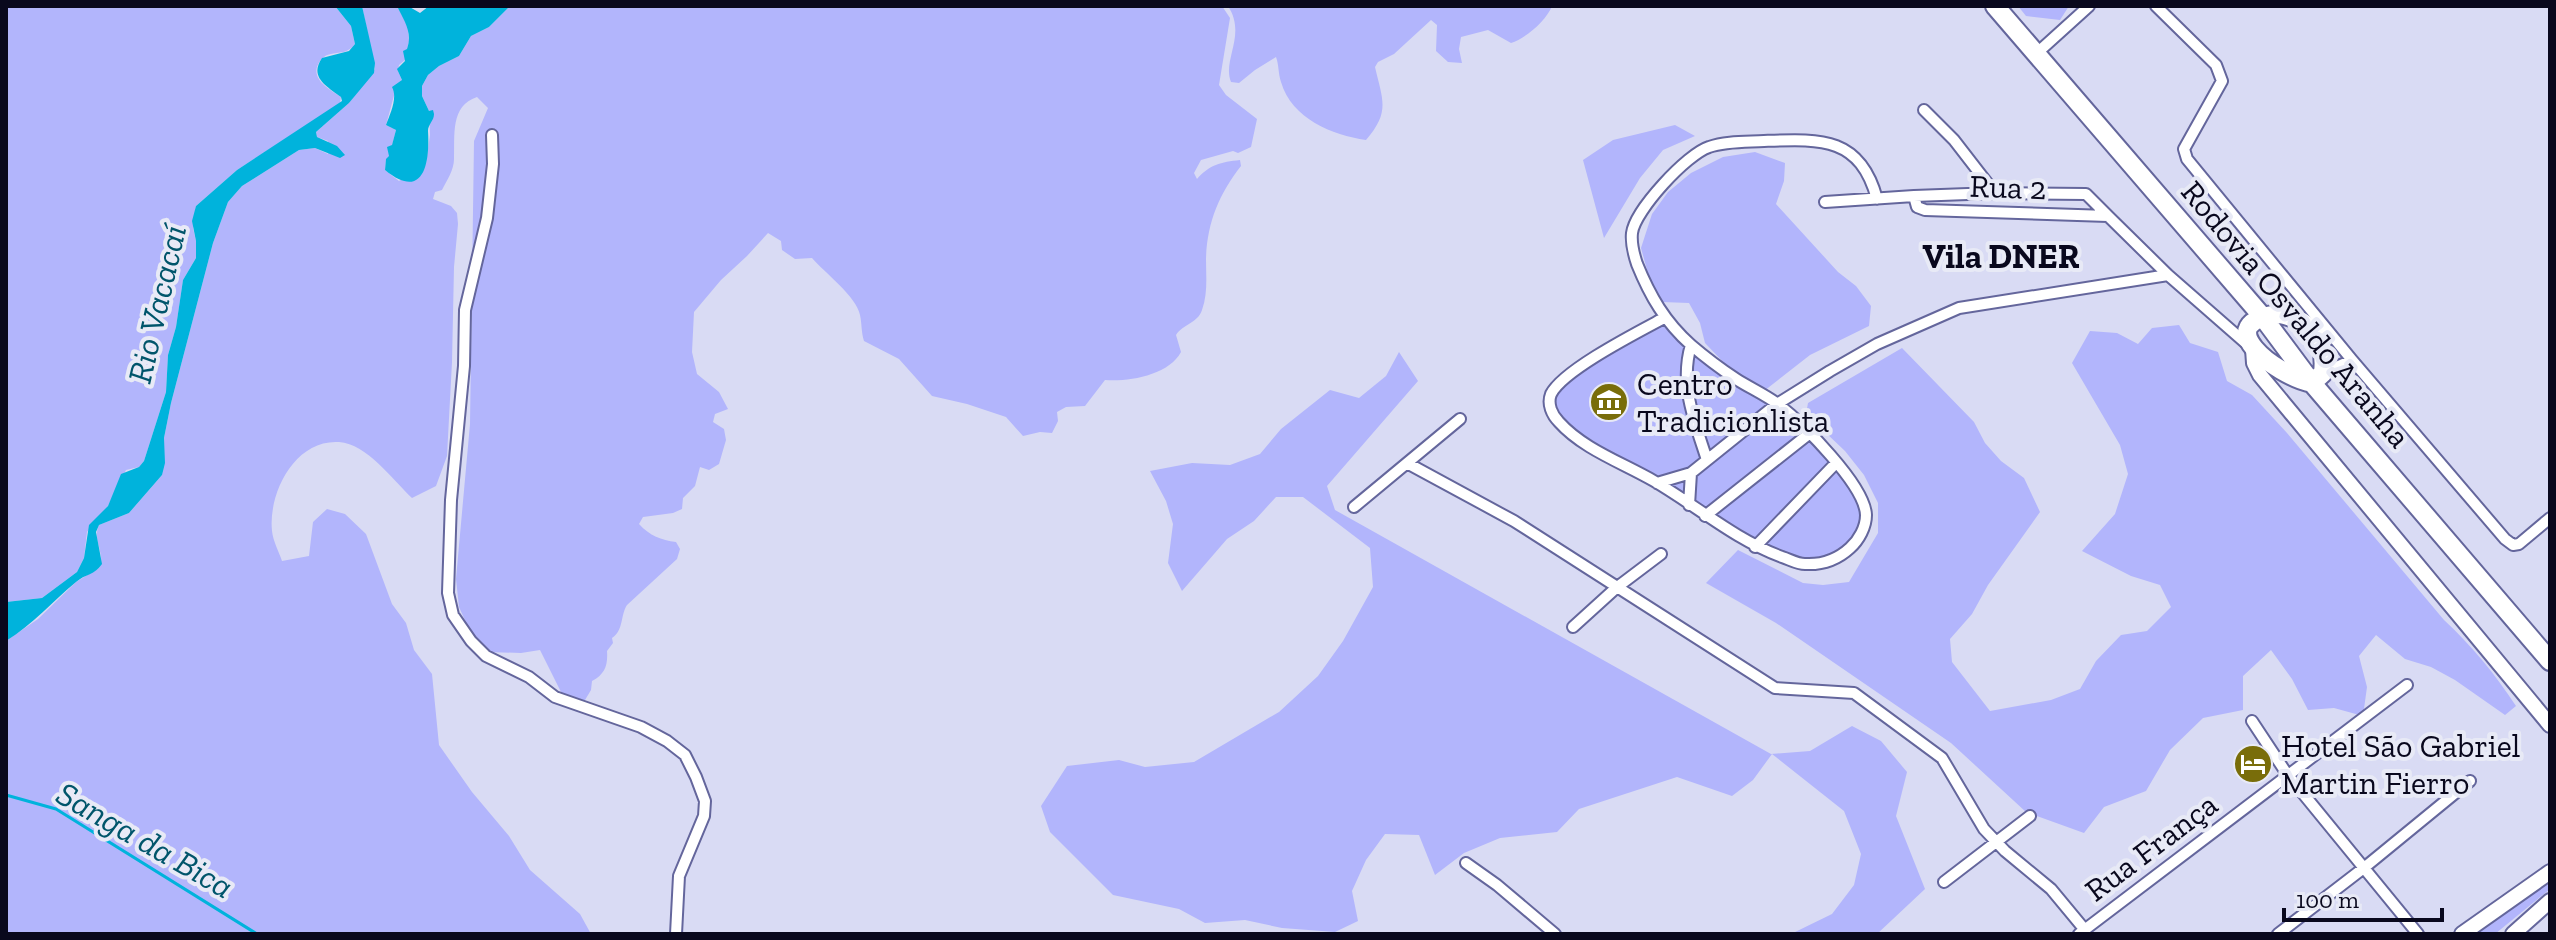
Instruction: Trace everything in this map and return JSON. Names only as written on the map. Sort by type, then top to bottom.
[{"type":"highway","name":"Rodovia Osvaldo Aranha","points":[[1995,6],[2317,378],[2550,661]]},
{"type":"highway","points":[[2262,316],[2291,316],[2319,328],[2323,350],[2317,378],[2282,372],[2263,360],[2253,349],[2249,338],[2253,322],[2262,316]]},
{"type":"street","points":[[2037,53],[2089,6]]},
{"type":"street","points":[[2156,6],[2221,73],[2222,81],[2184,149],[2187,159],[2319,328],[2352,360],[2513,545],[2525,541],[2550,518]]},
{"type":"street","points":[[1924,110],[1954,140],[1995,193]]},
{"type":"street","points":[[492,135],[493,164],[487,218],[465,310],[464,366],[451,500],[448,593],[453,615],[486,656],[529,677],[555,697],[641,727],[685,755],[705,801],[701,827],[679,876],[676,934]]},
{"type":"street","points":[[1664,318],[1597,356],[1564,379],[1551,395],[1549,408],[1558,422],[1580,440],[1657,483],[1755,547],[1803,565],[1831,561],[1851,547],[1863,530],[1866,513],[1851,481],[1810,433],[1777,404],[1736,379],[1691,345],[1664,318],[1648,291],[1635,258],[1632,234],[1638,216],[1667,180],[1706,147],[1730,143],[1829,142],[1864,165],[1877,199]]},
{"type":"street","name":"Rua 2","points":[[1825,202],[1995,193],[2086,194],[2168,275],[2253,349]]},
{"type":"street","name":"Rua 2","points":[[1914,196],[1917,207],[1925,210],[2108,216]]},
{"type":"street","points":[[1657,483],[1691,473],[1777,404],[1877,344],[1959,308],[2168,275]]},
{"type":"street","points":[[1691,345],[1686,360],[1687,388],[1707,460]]},
{"type":"street","points":[[2253,349],[2254,363],[2260,375],[2550,725]]},
{"type":"street","points":[[2317,378],[2352,360]]},
{"type":"street","points":[[1354,507],[1460,419]]},
{"type":"street","points":[[1705,516],[1810,433]]},
{"type":"street","points":[[1407,463],[1514,521],[1775,688],[1854,693],[1942,758],[1971,810],[1996,842],[2051,889],[2082,932]]},
{"type":"street","points":[[1755,547],[1836,463]]},
{"type":"street","points":[[1689,505],[1691,473]]},
{"type":"street","points":[[1573,627],[1616,588],[1661,554]]},
{"type":"street","name":"Rua França","points":[[2082,932],[2407,685]]},
{"type":"street","points":[[2252,721],[2287,774],[2418,934]]},
{"type":"street","points":[[2278,934],[2470,781]]},
{"type":"street","points":[[1944,882],[2030,816]]},
{"type":"street","points":[[1466,863],[1555,934]]},
{"type":"street","points":[[2462,934],[2550,872]]},
{"type":"street","points":[[2513,934],[2550,901]]},
{"type":"shaded area","points":[[6,6],[335,6],[351,26],[355,44],[347,51],[326,56],[317,67],[318,78],[341,97],[340,104],[237,170],[196,206],[193,228],[196,258],[183,280],[168,355],[166,392],[144,461],[139,467],[126,470],[108,506],[87,532],[84,558],[77,572],[42,598],[6,602]]},
{"type":"shaded area","points":[[335,6],[362,6],[375,63],[374,73],[349,103],[316,132],[317,137],[337,146],[345,155],[340,158],[315,148],[299,150],[242,186],[228,202],[213,243],[171,403],[164,438],[162,475],[129,513],[99,525],[96,532],[102,564],[99,568],[76,582],[6,641],[6,602],[42,598],[77,572],[84,558],[89,525],[108,506],[121,474],[139,467],[144,461],[166,392],[168,355],[183,280],[196,258],[192,221],[196,206],[237,170],[342,101],[321,80],[317,71],[322,58],[349,51],[355,44],[351,26]]},
{"type":"shaded area","points":[[362,6],[397,6],[408,27],[405,60],[398,71],[402,80],[395,92],[386,125],[396,130],[385,170],[399,181],[426,163],[429,111],[422,96],[422,86],[428,75],[459,56],[471,36],[489,27],[510,6],[1222,6],[1230,18],[1219,85],[1226,95],[1257,119],[1251,147],[1238,153],[1233,151],[1201,160],[1194,173],[1197,179],[1216,165],[1240,160],[1241,166],[1226,187],[1212,221],[1202,310],[1176,335],[1181,352],[1167,366],[1148,375],[1105,380],[1085,406],[1066,407],[1057,412],[1058,421],[1052,433],[1023,436],[1006,417],[932,396],[899,359],[864,341],[860,315],[853,300],[812,258],[795,259],[782,250],[781,241],[768,233],[694,312],[692,352],[697,374],[719,392],[728,409],[715,414],[713,422],[724,429],[726,440],[719,464],[709,470],[700,467],[695,486],[683,498],[682,509],[643,517],[639,524],[647,532],[676,542],[680,549],[677,559],[627,605],[607,651],[605,669],[592,681],[585,700],[577,701],[563,696],[540,650],[488,652],[472,636],[459,607],[456,579],[470,424],[474,141],[488,108],[477,97],[468,101],[456,122],[452,171],[433,199],[451,206],[457,213],[458,224],[447,456],[436,486],[412,498],[360,449],[339,442],[323,443],[309,449],[288,471],[275,501],[272,531],[282,561],[309,556],[313,522],[327,509],[345,514],[366,534],[392,604],[406,623],[414,650],[432,674],[439,745],[472,792],[509,836],[530,870],[580,914],[591,934],[6,934],[6,641],[38,619],[76,582],[100,567],[99,525],[129,513],[162,475],[164,438],[171,403],[213,243],[228,202],[242,186],[299,150],[315,148],[328,154],[328,141],[317,137],[316,132],[349,103],[375,69]]},
{"type":"shaded area","points":[[397,6],[408,6],[420,13],[429,6],[510,6],[489,27],[471,36],[459,56],[428,75],[422,86],[422,96],[429,111],[433,110],[434,114],[428,129],[428,155],[422,174],[408,182],[385,170],[389,156],[387,147],[392,145],[396,130],[386,125],[394,101],[392,87],[402,80],[397,69],[405,61],[403,51],[409,43],[407,27]]},
{"type":"shaded area","points":[[1228,6],[1552,6],[1535,28],[1511,43],[1488,30],[1461,37],[1459,49],[1462,63],[1448,62],[1436,51],[1437,25],[1431,20],[1375,67],[1382,114],[1366,140],[1327,129],[1294,106],[1280,79],[1276,57],[1239,83],[1231,82],[1229,65],[1235,27]]},
{"type":"shaded area","points":[[2018,6],[2069,6],[2060,20],[2026,16]]},
{"type":"shaded area","points":[[1675,125],[1695,136],[1663,150],[1640,178],[1604,238],[1583,160],[1613,140]]},
{"type":"shaded area","points":[[1755,152],[1785,163],[1784,181],[1776,204],[1838,272],[1856,286],[1871,306],[1869,326],[1810,355],[1764,391],[1728,367],[1705,343],[1700,323],[1689,303],[1662,302],[1649,277],[1641,248],[1652,214],[1668,192],[1691,173],[1723,157]]},
{"type":"shaded area","points":[[1664,318],[1691,345],[1777,404],[1851,481],[1866,513],[1863,530],[1831,561],[1803,565],[1755,547],[1558,422],[1551,395],[1564,379]]},
{"type":"shaded area","points":[[2179,325],[2190,343],[2218,352],[2227,381],[2252,395],[2287,433],[2444,620],[2483,661],[2516,706],[2505,715],[2455,680],[2431,667],[2405,659],[2376,635],[2359,656],[2367,687],[2363,716],[2334,708],[2308,710],[2292,679],[2271,650],[2243,676],[2243,710],[2203,718],[2170,750],[2146,791],[2104,807],[2084,833],[2026,812],[1951,743],[1776,623],[1706,583],[1738,550],[1803,583],[1823,585],[1849,582],[1878,533],[1878,503],[1864,475],[1845,451],[1806,414],[1808,403],[1902,348],[1974,422],[1985,443],[2001,461],[2024,478],[2040,512],[1988,585],[1972,614],[1950,639],[1952,662],[1990,711],[2051,700],[2080,689],[2096,661],[2121,635],[2147,631],[2171,607],[2160,585],[2131,576],[2082,551],[2115,514],[2128,474],[2120,445],[2072,363],[2090,331],[2117,333],[2138,344],[2152,328]]},
{"type":"shaded area","points":[[1399,352],[1418,381],[1327,486],[1335,510],[1771,754],[1810,751],[1852,726],[1881,741],[1907,772],[1896,816],[1925,889],[1877,934],[1791,934],[1832,914],[1854,885],[1861,854],[1844,811],[1772,754],[1753,780],[1732,796],[1677,777],[1579,809],[1557,832],[1500,838],[1464,853],[1435,875],[1419,835],[1385,834],[1366,860],[1352,891],[1358,921],[1335,932],[1282,928],[1245,920],[1205,923],[1179,909],[1113,895],[1050,832],[1041,806],[1067,766],[1119,760],[1145,767],[1194,762],[1279,712],[1318,676],[1343,641],[1373,587],[1370,548],[1303,497],[1276,497],[1254,521],[1227,539],[1182,591],[1168,563],[1173,524],[1166,501],[1150,471],[1192,463],[1230,465],[1260,454],[1281,429],[1330,390],[1359,398],[1386,376]]},
{"type":"shaded area","points":[[2550,877],[2550,889],[2495,934],[2475,934]]},
{"type":"waterway","name":"Sanga da Bica","points":[[6,795],[56,809],[257,934]]},
{"type":"place","name":"Centro Tradicionlista","points":[[1609,402]]},
{"type":"place","name":"Hotel São Gabriel Martin Fierro","points":[[2253,764]]},
{"type":"district","name":"Vila DNER","points":[[2001,256]]},
{"type":"water label","name":"Rio Vacacaí","points":[[157,304]]}]
